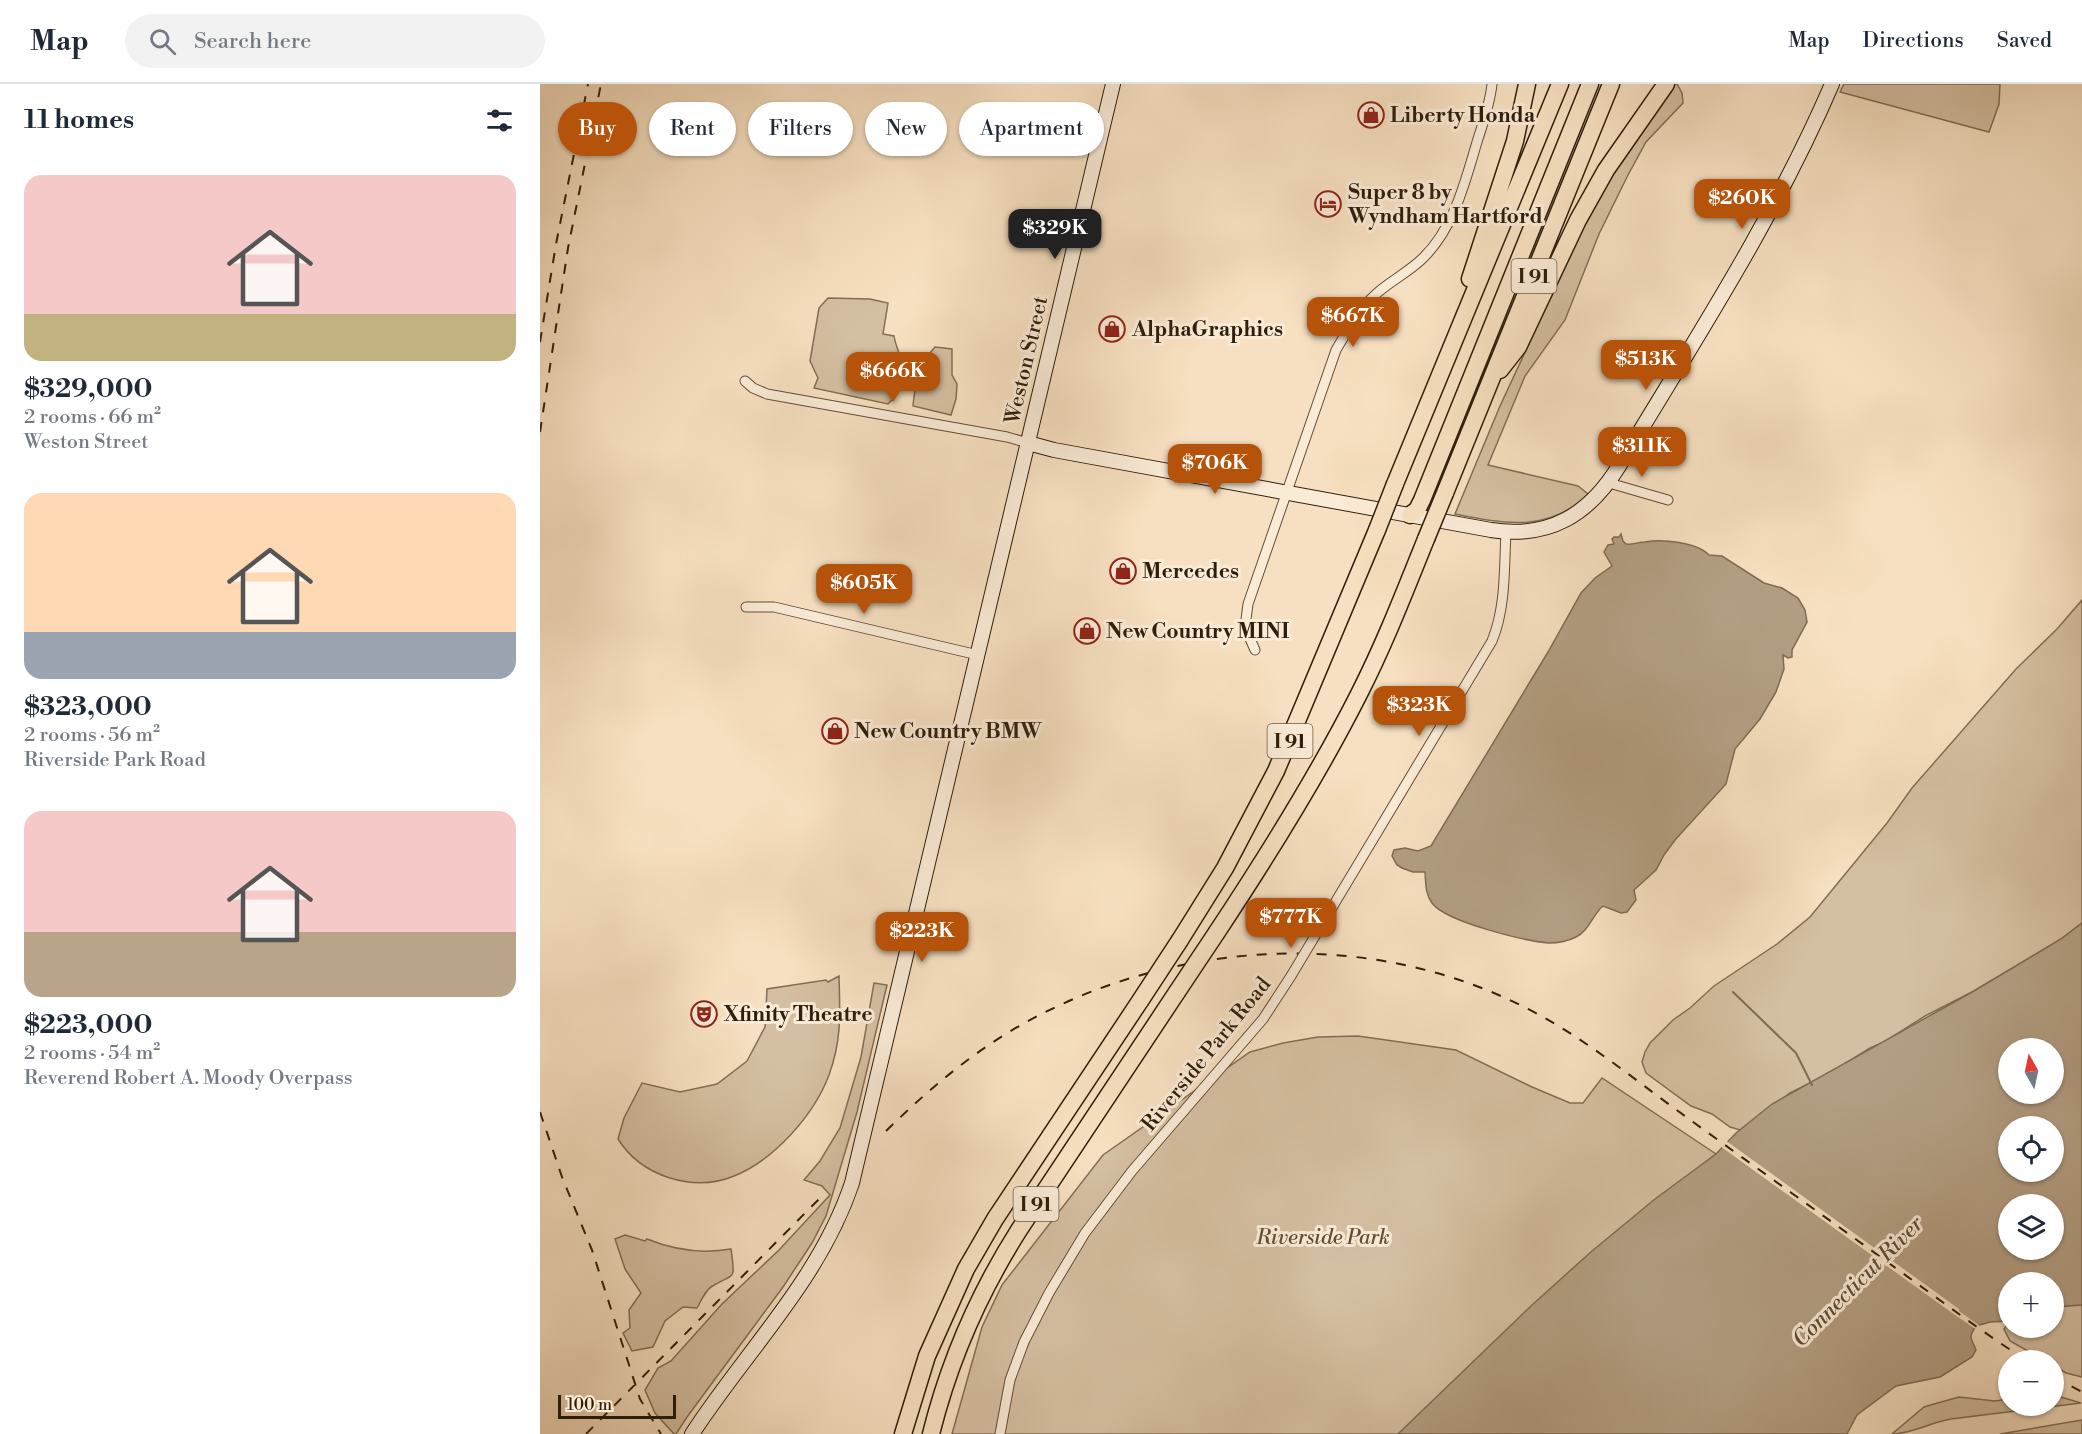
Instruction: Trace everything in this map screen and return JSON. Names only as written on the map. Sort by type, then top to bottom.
[{"type":"highway","points":[[1448,359],[1452,328],[1515,141],[1527,84]]},
{"type":"highway","name":"I 91","points":[[903,1434],[930,1347],[966,1269],[995,1219],[1180,940],[1225,868],[1276,771],[1296,728],[1560,84]]},
{"type":"highway","points":[[1580,84],[1411,495],[1410,515],[1417,510],[1422,500],[1590,84]]},
{"type":"highway","points":[[1576,172],[1582,130],[1598,84]]},
{"type":"highway","name":"I 91","points":[[931,1434],[942,1392],[960,1344],[1003,1256],[1281,833],[1333,744],[1377,656],[1611,84]]},
{"type":"highway","points":[[1491,380],[1518,347],[1578,220],[1605,170],[1666,84]]},
{"type":"main road","name":"Weston Street","points":[[1113,84],[1028,443],[1054,450],[1506,532],[1538,530],[1567,519],[1587,507],[1609,483],[1772,209],[1792,172],[1832,84]]},
{"type":"main road","points":[[693,1432],[811,1269],[835,1227],[847,1198],[862,1147],[1028,443]]},
{"type":"street","points":[[1255,650],[1245,627],[1248,604],[1335,352],[1356,315],[1376,294],[1422,259],[1438,242],[1468,172],[1492,84]]},
{"type":"street","points":[[745,381],[753,388],[767,394],[1007,437],[1028,443]]},
{"type":"street","points":[[1609,483],[1668,500]]},
{"type":"street","name":"Riverside Park Road","points":[[1000,1434],[1010,1380],[1023,1342],[1085,1233],[1120,1185],[1263,1019],[1492,641],[1502,606],[1506,532]]},
{"type":"street","points":[[746,607],[774,607],[978,655]]},
{"type":"green space","points":[[1674,84],[1677,84],[1682,93],[1683,103],[1646,142],[1628,175],[1599,234],[1565,320],[1525,376],[1488,465],[1578,486],[1588,494],[1558,515],[1542,520],[1491,521],[1455,514],[1500,406],[1587,219],[1608,179]]},
{"type":"green space","points":[[1844,84],[2000,84],[1999,104],[1989,132],[1840,92]]},
{"type":"green space","points":[[828,298],[870,299],[888,303],[883,334],[894,336],[901,363],[893,379],[894,398],[888,404],[814,388],[818,378],[810,361],[819,308]]},
{"type":"green space","points":[[935,347],[952,349],[952,375],[957,384],[956,399],[951,415],[913,406],[919,375],[925,360]]},
{"type":"green space","points":[[2082,600],[2082,923],[2061,939],[1974,991],[1925,1016],[1830,1073],[1790,1093],[1740,1130],[1730,1127],[1712,1114],[1691,1106],[1646,1073],[1642,1062],[1650,1043],[1673,1020],[1714,986],[1777,944],[1810,917],[1887,823],[1912,788],[2016,669],[2057,629]]},
{"type":"green space","points":[[839,976],[838,1038],[829,1075],[803,1120],[778,1148],[749,1169],[734,1176],[702,1183],[669,1178],[640,1163],[628,1152],[618,1139],[624,1118],[642,1083],[680,1092],[717,1084],[747,1061],[765,1027],[767,989],[826,980],[828,982]]},
{"type":"green space","points":[[874,983],[887,985],[857,1112],[826,1216],[812,1243],[783,1287],[674,1434],[655,1413],[645,1390],[658,1368],[671,1361],[722,1304],[779,1250],[830,1195],[822,1186],[804,1180],[820,1161],[840,1128],[861,1057]]},
{"type":"green space","name":"Riverside Park","points":[[1358,1036],[1456,1050],[1570,1103],[1583,1103],[1602,1078],[1716,1154],[1698,1168],[1442,1434],[952,1434],[982,1327],[1002,1285],[1103,1155],[1250,1052],[1318,1037]]},
{"type":"green space","points":[[625,1235],[688,1250],[731,1249],[733,1267],[732,1275],[709,1289],[697,1308],[683,1307],[665,1321],[653,1347],[632,1351],[623,1333],[630,1328],[629,1310],[641,1293],[625,1269],[615,1239]]},
{"type":"green space","points":[[2082,1305],[2082,1377],[2064,1372],[2064,1350],[2026,1350],[2008,1338],[2064,1338],[2064,1306]]},
{"type":"green space","points":[[1959,1397],[1998,1401],[1998,1413],[1951,1419],[1892,1434],[1924,1407]]},
{"type":"green space","points":[[2064,1398],[2081,1403],[2064,1405]]},
{"type":"green space","points":[[2082,1420],[2082,1434],[2000,1434]]},
{"type":"water","points":[[1621,534],[1626,544],[1652,541],[1679,542],[1696,547],[1709,555],[1722,556],[1764,583],[1782,588],[1798,598],[1805,610],[1807,622],[1792,650],[1792,657],[1788,658],[1783,655],[1784,669],[1776,692],[1760,719],[1735,749],[1726,784],[1675,840],[1656,870],[1634,890],[1636,900],[1627,912],[1621,913],[1603,906],[1588,927],[1576,937],[1552,943],[1505,934],[1453,917],[1432,903],[1427,892],[1425,872],[1413,872],[1397,865],[1392,856],[1394,850],[1405,848],[1418,851],[1431,846],[1581,593],[1595,578],[1612,566],[1604,552],[1608,545],[1614,544],[1612,539]]},
{"type":"water","name":"Connecticut River","points":[[2082,923],[2082,1305],[2064,1306],[2064,1272],[1998,1272],[1998,1322],[1976,1326],[1973,1330],[1971,1336],[1976,1350],[1972,1357],[1940,1377],[1896,1386],[1857,1415],[1847,1434],[1398,1434],[1532,1305],[1592,1251],[1655,1199],[1716,1154],[1736,1133],[1772,1104],[1974,991],[2061,939]]},
{"type":"pier","points":[[1725,1140],[1980,1326],[1977,1330],[1955,1315],[1720,1146]]},
{"type":"waterway","points":[[1733,992],[1796,1053],[1812,1085]]},
{"type":"railway","points":[[540,342],[556,244],[588,84]]},
{"type":"railway","points":[[540,432],[568,248],[601,84]]},
{"type":"railway","points":[[886,1131],[944,1078],[1009,1032],[1069,1001],[1132,978],[1197,962],[1265,954],[1332,955],[1399,964],[1464,981],[1526,1008],[1568,1032],[2011,1350]]},
{"type":"railway","points":[[540,1112],[562,1177],[592,1250],[640,1399],[661,1434]]},
{"type":"railway","points":[[586,1434],[823,1195]]},
{"type":"railway","points":[[2064,1382],[2082,1392]]},
{"type":"place","name":"Liberty Honda","points":[[1371,115]]},
{"type":"place","name":"Super 8 by Wyndham Hartford","points":[[1328,204]]},
{"type":"place","name":"AlphaGraphics","points":[[1112,329]]},
{"type":"place","name":"Mercedes","points":[[1123,571]]},
{"type":"place","name":"New Country MINI","points":[[1087,631]]},
{"type":"place","name":"New Country BMW","points":[[835,731]]},
{"type":"place","name":"Xfinity Theatre","points":[[704,1014]]}]
